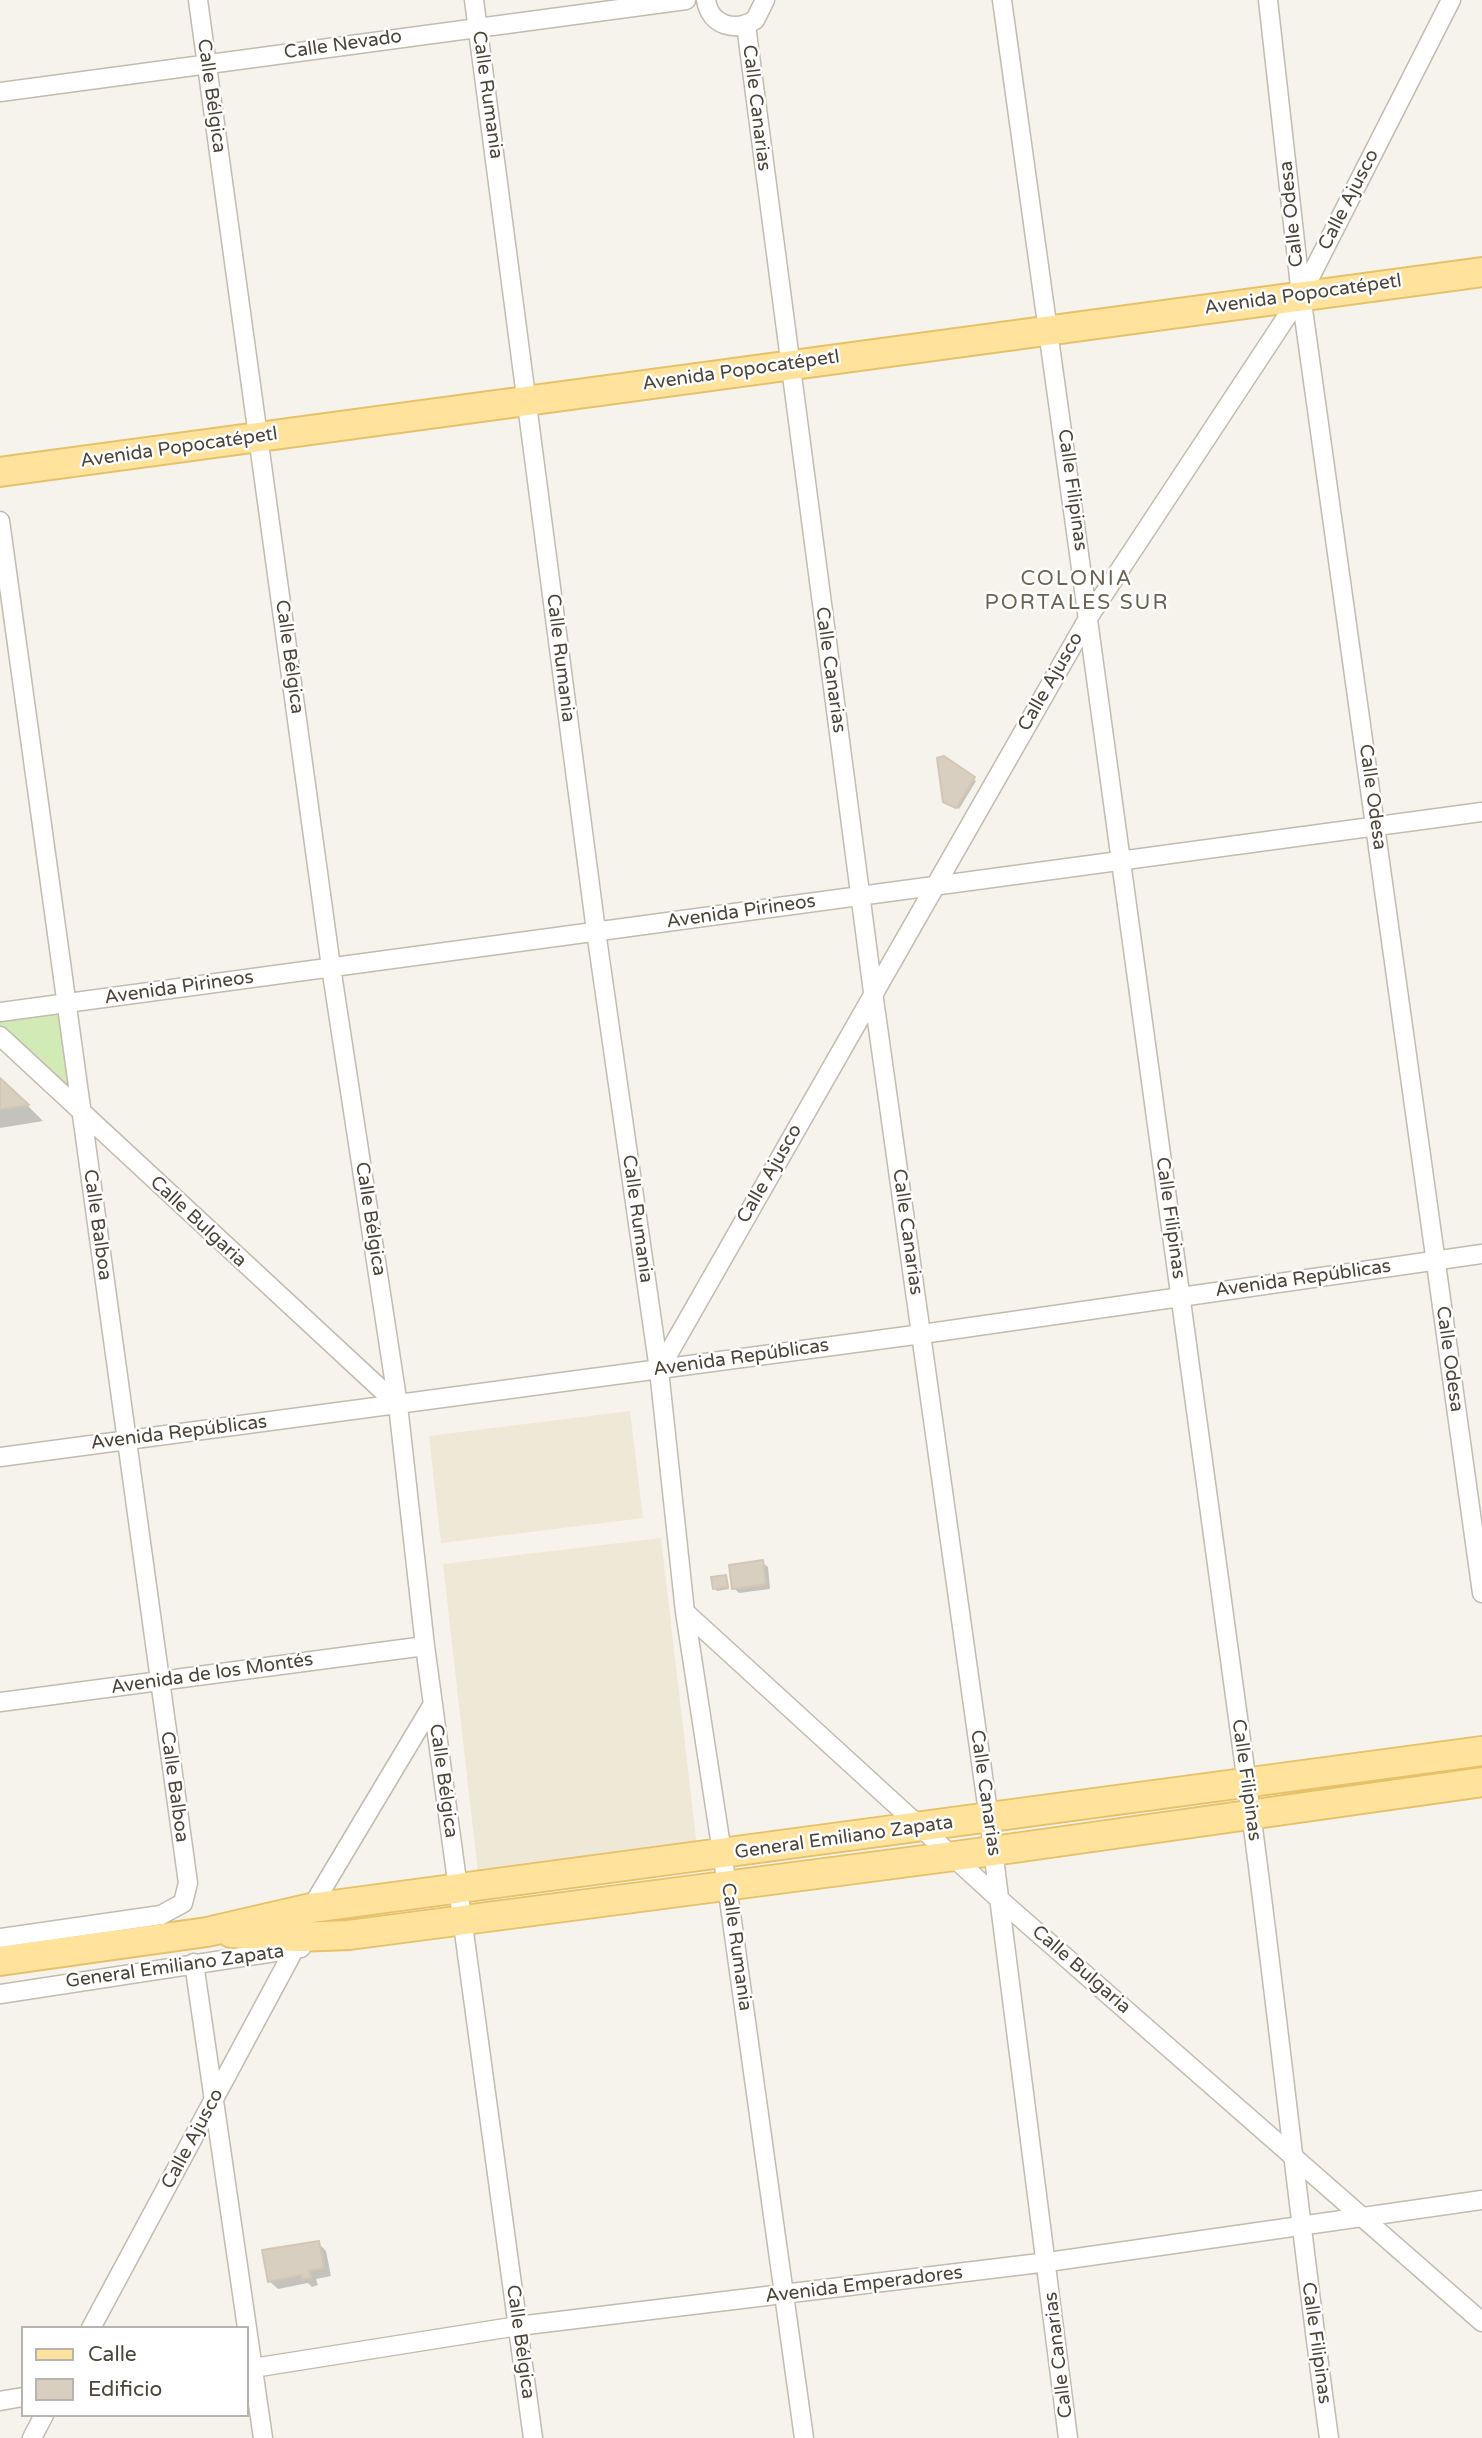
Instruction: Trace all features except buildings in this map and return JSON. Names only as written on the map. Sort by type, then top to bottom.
[{"type":"main road","name":"Avenida Popocatépetl","points":[[0,472],[1482,272]]},
{"type":"main road","name":"General Emiliano Zapata","points":[[0,1961],[207,1932],[311,1908],[1482,1751]]},
{"type":"main road","name":"General Emiliano Zapata","points":[[207,1932],[298,1937],[349,1935],[993,1851],[1482,1782]]},
{"type":"street","name":"Calle Bélgica","points":[[198,0],[331,967],[398,1405],[425,1646],[533,2438]]},
{"type":"street","name":"Calle Rumania","points":[[474,0],[596,931],[659,1370],[685,1612],[727,1885],[804,2438]]},
{"type":"street","name":"Calle Nevado","points":[[0,92],[686,0]]},
{"type":"street","points":[[706,0],[707,7],[718,22],[727,26],[746,25],[762,11],[765,0]]},
{"type":"street","name":"Calle Filipinas","points":[[1002,0],[1090,615],[1251,1814],[1299,2225],[1329,2438]]},
{"type":"street","name":"Calle Odesa","points":[[1268,0],[1301,295],[1482,1593]]},
{"type":"street","name":"Calle Ajusco","points":[[659,1370],[1090,615],[1301,295],[1451,0]]},
{"type":"street","name":"Calle Canarias","points":[[746,25],[873,992],[989,1819],[1048,2262],[1068,2438]]},
{"type":"street","name":"Calle Balboa","points":[[0,521],[158,1682],[188,1883],[183,1903],[161,1915],[0,1938]]},
{"type":"street","name":"Avenida Pirineos","points":[[0,1012],[1482,812]]},
{"type":"street","name":"Calle Bulgaria","points":[[0,1037],[398,1405]]},
{"type":"street","name":"Avenida Repúblicas","points":[[0,1457],[922,1334],[1482,1254]]},
{"type":"street","name":"Calle Bulgaria","points":[[685,1612],[919,1828],[1482,2322]]},
{"type":"street","name":"Avenida de los Montés","points":[[0,1702],[425,1646]]},
{"type":"street","points":[[311,1908],[433,1704]]},
{"type":"street","name":"General Emiliano Zapata","points":[[0,1994],[295,1950],[349,1935]]},
{"type":"street","name":"Calle Ajusco","points":[[92,2326],[295,1950]]},
{"type":"street","points":[[194,1963],[244,2326]]},
{"type":"street","name":"Avenida Emperadores","points":[[250,2368],[518,2326],[1048,2262],[1482,2200]]},
{"type":"street","points":[[250,2368],[263,2438]]},
{"type":"street","points":[[0,2401],[21,2397]]},
{"type":"street","points":[[32,2438],[43,2417]]},
{"type":"shaded area","points":[[630,1411],[643,1518],[441,1543],[429,1436]]},
{"type":"shaded area","points":[[661,1538],[697,1847],[478,1873],[443,1564]]},
{"type":"green space","points":[[66,1006],[82,1115],[0,1036],[0,1012]]},
{"type":"district","name":"COLONIA PORTALES SUR","points":[[1077,591]]}]
